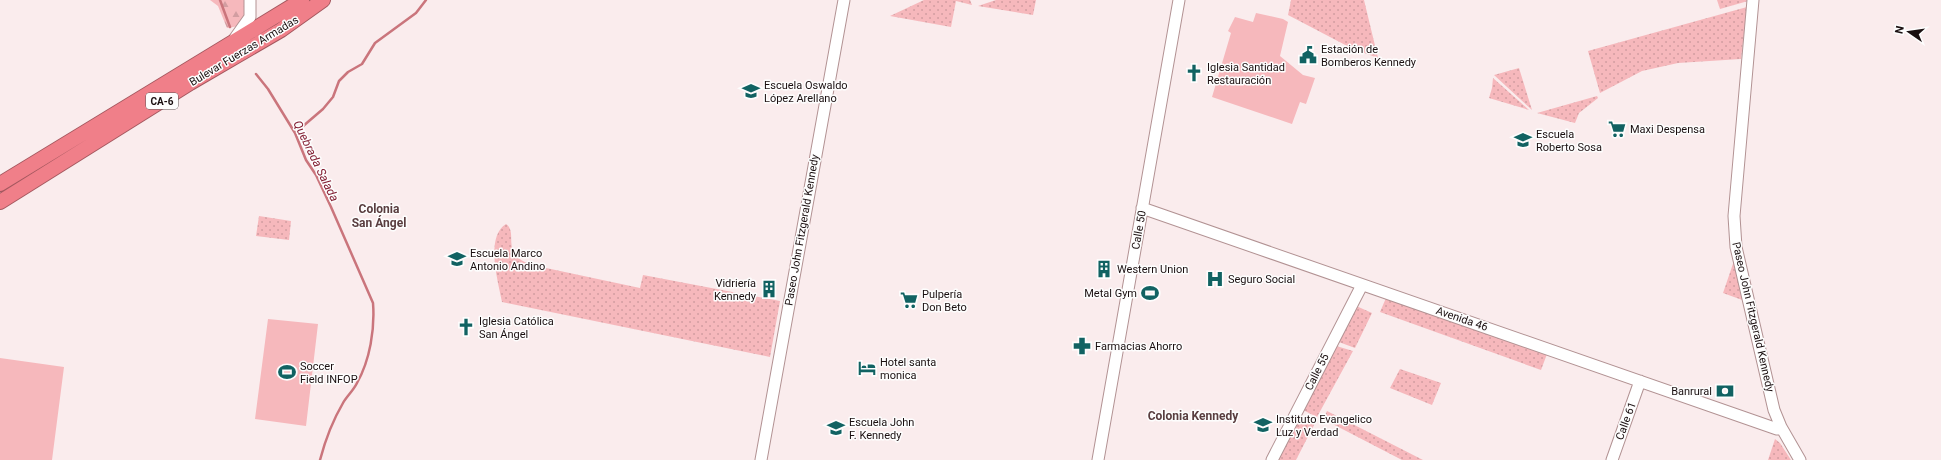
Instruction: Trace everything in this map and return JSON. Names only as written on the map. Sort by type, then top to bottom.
[{"type":"highway","name":"Bulevar Fuerzas Armadas","points":[[0,184],[302,0]]},
{"type":"highway","name":"Bulevar Fuerzas Armadas","points":[[0,202],[190,84],[281,30],[323,0]]},
{"type":"street","points":[[231,44],[250,17],[250,0]]},
{"type":"street","name":"Paseo John Fitzgerald Kennedy","points":[[761,460],[844,0]]},
{"type":"street","name":"Calle 50","points":[[1098,460],[1179,0]]},
{"type":"street","name":"Paseo John Fitzgerald Kennedy","points":[[1753,0],[1734,224],[1738,255],[1774,410],[1781,427],[1800,460]]},
{"type":"street","name":"Avenida 46","points":[[1142,208],[1777,429],[1781,427]]},
{"type":"street","name":"Calle 55","points":[[1272,460],[1362,285]]},
{"type":"street","name":"Calle 61","points":[[1612,460],[1640,382]]},
{"type":"green space","points":[[210,0],[245,0],[247,14],[239,26],[227,28],[218,6]]},
{"type":"green space","points":[[924,0],[970,0],[972,5],[956,1],[951,27],[890,16]]},
{"type":"green space","points":[[996,0],[1036,0],[1033,15],[978,6]]},
{"type":"green space","points":[[1291,0],[1364,0],[1378,58],[1351,48],[1288,15]]},
{"type":"green space","points":[[1717,0],[1748,0],[1748,1],[1720,9]]},
{"type":"green space","points":[[1747,7],[1741,59],[1678,63],[1642,71],[1600,93],[1588,51]]},
{"type":"green space","points":[[1256,13],[1283,19],[1288,22],[1280,56],[1303,75],[1315,78],[1306,104],[1300,102],[1292,124],[1212,97],[1231,33],[1228,31],[1235,17],[1253,22]]},
{"type":"green space","points":[[1519,68],[1532,110],[1494,75]]},
{"type":"green space","points":[[1493,78],[1529,110],[1489,98]]},
{"type":"green space","points":[[1597,96],[1598,98],[1579,113],[1575,123],[1537,113]]},
{"type":"green space","points":[[259,216],[291,221],[289,240],[256,236]]},
{"type":"green space","points":[[506,224],[511,233],[513,250],[516,255],[532,265],[640,288],[643,275],[780,301],[770,357],[502,302],[496,272],[494,249],[500,230]]},
{"type":"green space","points":[[1736,255],[1745,301],[1723,293]]},
{"type":"green space","points":[[1386,298],[1547,354],[1541,370],[1380,312]]},
{"type":"green space","points":[[1354,305],[1372,313],[1355,348],[1336,341]]},
{"type":"green space","name":"Soccer Field INFOP","points":[[268,319],[318,324],[306,426],[255,419]]},
{"type":"green space","points":[[1333,345],[1353,351],[1317,417],[1301,409]]},
{"type":"green space","points":[[0,358],[64,367],[52,460],[0,460]]},
{"type":"green space","points":[[1400,369],[1441,383],[1432,405],[1390,388]]},
{"type":"green space","points":[[1327,411],[1423,460],[1402,460],[1323,419]]},
{"type":"green space","points":[[1298,415],[1315,423],[1296,460],[1276,460]]},
{"type":"green space","points":[[1775,439],[1780,443],[1791,460],[1768,460]]},
{"type":"waterway","name":"Quebrada Salada","points":[[220,0],[230,27]]},
{"type":"waterway","points":[[295,133],[323,109],[333,97],[339,81],[348,72],[362,64],[375,43],[416,13],[426,0]]},
{"type":"waterway","name":"Quebrada Salada","points":[[256,74],[268,89],[295,133],[306,160],[316,175],[331,207],[373,303],[371,344],[362,374],[336,416],[320,460]]},
{"type":"place","name":"Estación de Bomberos Kennedy","points":[[1308,55]]},
{"type":"place","name":"Iglesia Santidad Restauración","points":[[1194,73]]},
{"type":"place","name":"Escuela Oswaldo López Arellano","points":[[751,91]]},
{"type":"place","name":"Maxi Despensa","points":[[1617,129]]},
{"type":"place","name":"Escuela Roberto Sosa","points":[[1523,140]]},
{"type":"place","name":"Escuela Marco Antonio Andino","points":[[457,259]]},
{"type":"place","name":"Western Union","points":[[1104,269]]},
{"type":"place","name":"Seguro Social","points":[[1215,279]]},
{"type":"place","name":"Vidriería Kennedy","points":[[769,289]]},
{"type":"place","name":"Metal Gym","points":[[1150,293]]},
{"type":"place","name":"Pulpería Don Beto","points":[[909,300]]},
{"type":"place","name":"Iglesia Católica San Ángel","points":[[466,327]]},
{"type":"place","name":"Farmacias Ahorro","points":[[1082,346]]},
{"type":"place","name":"Hotel santa monica","points":[[867,368]]},
{"type":"place","name":"Soccer Field INFOP","points":[[287,372]]},
{"type":"place","name":"Banrural","points":[[1725,391]]},
{"type":"place","name":"Instituto Evangelico Luz y Verdad","points":[[1263,425]]},
{"type":"place","name":"Escuela John F. Kennedy","points":[[836,428]]},
{"type":"district","name":"Colonia San Ángel","points":[[379,216]]},
{"type":"district","name":"Colonia Kennedy","points":[[1193,416]]}]
